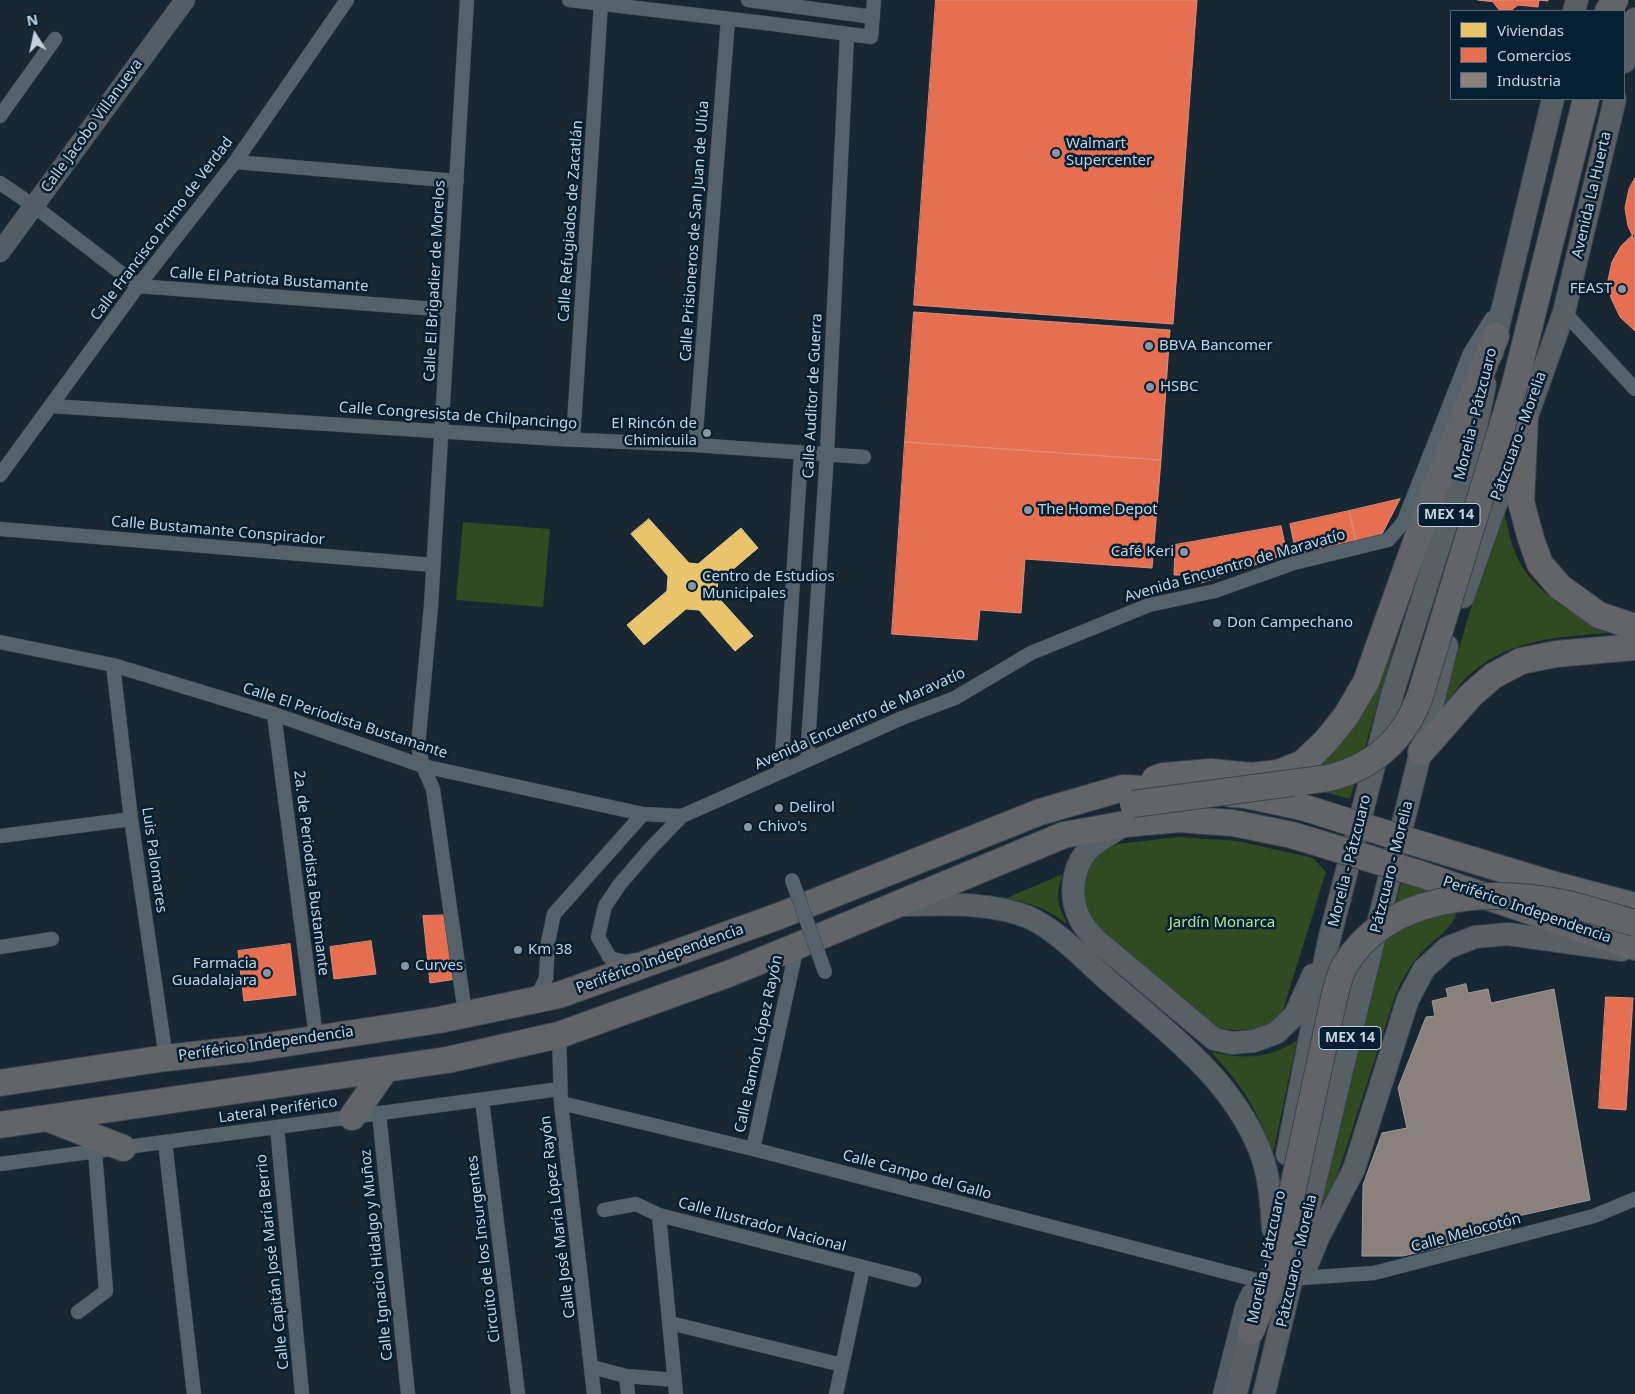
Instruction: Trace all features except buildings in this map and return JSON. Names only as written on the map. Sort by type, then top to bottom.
[{"type":"highway","points":[[728,974],[735,966],[796,928],[1029,834],[1097,810],[1329,778],[1364,765],[1394,741],[1409,721],[1420,696],[1515,384],[1586,100]]},
{"type":"highway","points":[[1127,805],[1164,776],[1210,772],[1252,776],[1278,773],[1303,763],[1326,741],[1341,722],[1366,682],[1434,491],[1496,336]]},
{"type":"highway","points":[[1525,418],[1521,502],[1540,564],[1560,587],[1599,615],[1635,627]]},
{"type":"highway","points":[[1421,752],[1471,695],[1493,676],[1521,661],[1556,654],[1635,647]]},
{"type":"highway","name":"Periférico Independencia","points":[[0,1083],[166,1058],[255,1048],[316,1037],[439,1020],[559,995],[779,916],[1040,812],[1244,795],[1302,807],[1552,884],[1635,906]]},
{"type":"highway","name":"Periférico Independencia","points":[[0,1125],[385,1070],[447,1060],[559,1035],[728,974],[899,905],[1064,835],[1127,805],[1179,819],[1233,824],[1292,835],[1420,874],[1635,947]]},
{"type":"highway","points":[[1252,1331],[1275,1272],[1336,990],[1344,966],[1357,949],[1373,932],[1397,917],[1421,907],[1466,898],[1522,897],[1557,902],[1635,923]]},
{"type":"highway","points":[[352,1117],[385,1070]]},
{"type":"highway","points":[[48,1118],[123,1148]]},
{"type":"main road","points":[[1625,58],[1635,19]]},
{"type":"main road","name":"MEX 14","points":[[1496,336],[1553,100]]},
{"type":"main road","name":"Avenida La Huerta","points":[[1550,349],[1564,312],[1615,100]]},
{"type":"main road","name":"Morelia - Pátzcuaro","points":[[1236,1394],[1264,1282],[1329,940],[1393,692],[1475,433],[1496,336]]},
{"type":"main road","name":"Pátzcuaro - Morelia","points":[[1269,1388],[1359,1000],[1448,642],[1550,349]]},
{"type":"main road","points":[[1127,805],[1088,850],[1077,866],[1073,900],[1080,921],[1095,939],[1214,1038],[1232,1043],[1254,1042],[1276,1033],[1295,1015],[1329,940]]},
{"type":"main road","points":[[899,905],[955,904],[996,908],[1029,918],[1063,941],[1186,1049],[1224,1087],[1246,1122],[1260,1152],[1270,1190],[1273,1230]]},
{"type":"main road","points":[[1282,1326],[1318,1238],[1354,1169],[1408,999],[1424,969],[1447,948],[1475,937],[1508,934],[1635,952]]},
{"type":"street","name":"Calle Jacobo Villanueva","points":[[0,252],[185,0]]},
{"type":"street","name":"Calle Francisco Primo de Verdad","points":[[0,475],[138,286],[235,162],[347,0]]},
{"type":"street","name":"Calle El Brigadier de Morelos","points":[[423,766],[418,746],[442,431],[467,0]]},
{"type":"street","points":[[569,0],[664,6],[728,19],[871,37],[874,0]]},
{"type":"street","points":[[748,0],[767,1],[873,17]]},
{"type":"street","points":[[765,23],[767,1]]},
{"type":"street","name":"Calle Refugiados de Zacatlán","points":[[573,440],[601,3]]},
{"type":"street","name":"Calle Prisioneros de San Juan de Ulúa","points":[[695,446],[728,19]]},
{"type":"street","name":"Calle Auditor de Guerra","points":[[807,760],[827,453],[847,35]]},
{"type":"street","points":[[0,116],[55,39]]},
{"type":"street","points":[[0,95],[16,92]]},
{"type":"street","points":[[235,162],[457,181]]},
{"type":"street","points":[[0,183],[34,206],[138,286]]},
{"type":"street","name":"Calle El Patriota Bustamante","points":[[138,286],[449,310]]},
{"type":"street","name":"Avenida Encuentro de Maravatío","points":[[682,816],[902,718],[955,698],[1031,653],[1149,605],[1215,590],[1294,563],[1388,540],[1403,523],[1470,353],[1506,297]]},
{"type":"street","points":[[1564,312],[1635,389]]},
{"type":"street","name":"Calle Congresista de Chilpancingo","points":[[51,406],[573,440],[827,453],[864,457]]},
{"type":"street","name":"Calle Auditor de Guerra","points":[[781,772],[801,453]]},
{"type":"street","name":"Calle Bustamante Conspirador","points":[[0,529],[433,565]]},
{"type":"street","name":"Calle El Periodista Bustamante","points":[[0,642],[113,665],[274,714],[423,766],[643,814],[682,816]]},
{"type":"street","name":"Luis Palomares","points":[[113,665],[131,819],[166,1058]]},
{"type":"street","name":"2a. de Periodista Bustamante","points":[[274,714],[316,1037]]},
{"type":"street","points":[[423,766],[434,789],[465,1014]]},
{"type":"street","points":[[536,1000],[546,978],[548,942],[554,914],[643,814]]},
{"type":"street","points":[[675,954],[626,962],[610,958],[598,937],[605,906],[620,884],[682,816]]},
{"type":"street","points":[[0,836],[131,819]]},
{"type":"street","points":[[792,880],[825,972]]},
{"type":"street","points":[[0,947],[52,939]]},
{"type":"street","name":"Calle Ramón López Rayón","points":[[753,1149],[797,946]]},
{"type":"street","name":"Calle José María López Rayón","points":[[559,1035],[561,1103],[594,1394]]},
{"type":"street","name":"Lateral Periférico","points":[[0,1164],[560,1089]]},
{"type":"street","name":"Circuito de los Insurgentes","points":[[482,1100],[518,1394]]},
{"type":"street","name":"Calle Campo del Gallo","points":[[561,1103],[753,1149],[1264,1282]]},
{"type":"street","name":"Calle Ignacio Hidalgo y Muñoz","points":[[379,1113],[408,1394]]},
{"type":"street","name":"Calle Capitán José María Berrio","points":[[277,1127],[302,1394]]},
{"type":"street","points":[[165,1142],[194,1394]]},
{"type":"street","points":[[78,1312],[106,1291],[95,1151]]},
{"type":"street","name":"Calle Melocotón","points":[[1302,1278],[1374,1273],[1594,1216],[1635,1199]]},
{"type":"street","name":"Calle Ilustrador Nacional","points":[[604,1210],[636,1204],[659,1215],[914,1280]]},
{"type":"street","points":[[592,1367],[675,1387],[659,1215]]},
{"type":"street","points":[[836,1394],[863,1268]]},
{"type":"street","points":[[1223,1394],[1245,1308],[1251,1294],[1264,1282]]},
{"type":"street","points":[[670,1323],[842,1365]]},
{"type":"street","points":[[626,1376],[628,1394]]},
{"type":"green space","points":[[1505,514],[1510,537],[1518,559],[1535,583],[1557,602],[1608,633],[1549,639],[1531,643],[1496,656],[1464,680],[1439,715],[1471,608]]},
{"type":"green space","points":[[463,522],[550,529],[543,607],[456,600]]},
{"type":"green space","points":[[1395,628],[1399,630],[1350,799],[1290,783]]},
{"type":"green space","name":"Jardín Monarca","points":[[1178,837],[1238,841],[1313,858],[1326,872],[1283,1010],[1270,1025],[1258,1029],[1244,1030],[1219,1028],[1103,935],[1088,917],[1081,884],[1092,857],[1118,844]]},
{"type":"green space","points":[[1063,874],[1058,899],[1067,924],[1037,907],[1004,899]]},
{"type":"green space","points":[[1401,883],[1446,895],[1455,904],[1457,911],[1450,925],[1412,964],[1396,993],[1332,1192],[1316,1212]]},
{"type":"green space","points":[[1297,1040],[1273,1153],[1261,1123],[1248,1099],[1232,1076],[1211,1052],[1245,1057],[1256,1056],[1287,1047]]},
{"type":"place","name":"Walmart Supercenter","points":[[1056,153]]},
{"type":"place","name":"FEAST","points":[[1622,289]]},
{"type":"place","name":"BBVA Bancomer","points":[[1149,346]]},
{"type":"place","name":"HSBC","points":[[1150,387]]},
{"type":"place","name":"El Rincón de Chimicuila","points":[[707,433]]},
{"type":"place","name":"The Home Depot","points":[[1028,510]]},
{"type":"place","name":"Café Keri","points":[[1184,552]]},
{"type":"place","name":"Centro de Estudios Municipales","points":[[692,586]]},
{"type":"place","name":"Don Campechano","points":[[1217,623]]},
{"type":"place","name":"Delirol","points":[[779,808]]},
{"type":"place","name":"Chivo's","points":[[748,827]]},
{"type":"place","name":"Km 38","points":[[518,950]]},
{"type":"place","name":"Curves","points":[[405,966]]},
{"type":"place","name":"Farmacia Guadalajara","points":[[267,973]]}]
